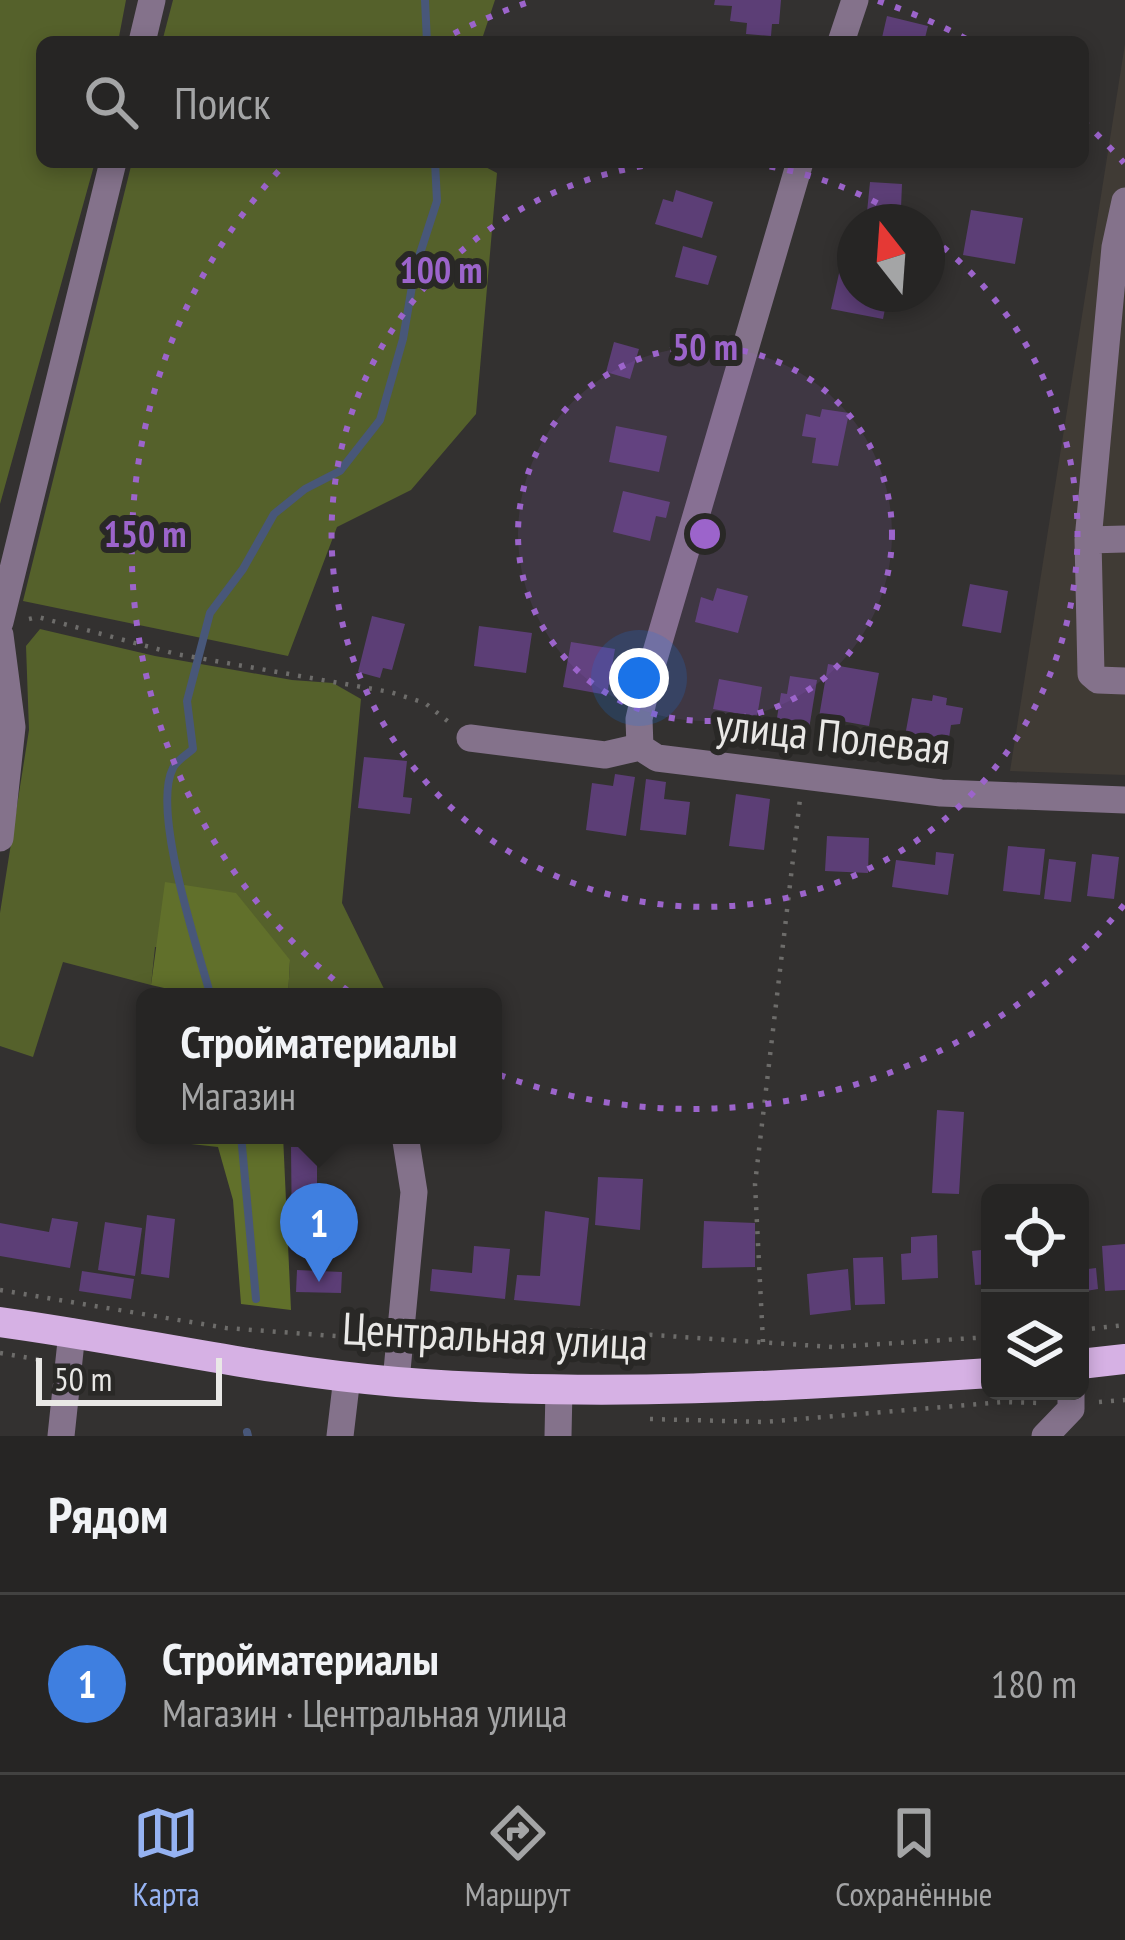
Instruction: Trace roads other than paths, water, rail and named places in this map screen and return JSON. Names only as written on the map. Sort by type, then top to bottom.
[{"type":"main road","name":"Центральная улица","points":[[0,1322],[200,1357],[396,1382],[559,1389],[803,1387],[981,1373]]},
{"type":"main road","points":[[1089,1363],[1125,1359]]},
{"type":"street","points":[[143,36],[152,0]]},
{"type":"street","points":[[844,36],[856,0]]},
{"type":"street","points":[[0,838],[12,727],[6,626],[111,168]]},
{"type":"street","points":[[470,738],[605,755],[640,747],[638,718],[798,168]]},
{"type":"street","points":[[1125,201],[1114,247],[1088,540],[1091,674],[1098,680],[1125,681]]},
{"type":"street","points":[[1088,540],[1125,539]]},
{"type":"street","name":"улица Полевая","points":[[640,747],[657,758],[941,793],[1125,800]]},
{"type":"street","points":[[396,1382],[414,1192],[406,1144]]},
{"type":"street","points":[[61,1436],[72,1332]]},
{"type":"street","points":[[340,1436],[347,1377]]},
{"type":"street","points":[[558,1436],[559,1389]]},
{"type":"street","points":[[1045,1436],[1071,1409],[1071,1400]]},
{"type":"waterway","points":[[425,0],[427,36]]},
{"type":"waterway","points":[[209,988],[172,847],[168,788],[173,768],[193,749],[187,701],[210,613],[243,569],[274,514],[305,489],[340,471],[380,420],[403,339],[415,269],[437,201],[435,168]]},
{"type":"waterway","points":[[242,1144],[256,1299]]},
{"type":"waterway","points":[[247,1432],[248,1436]]},
{"type":"place","name":"Стройматериалы","points":[[319,1282]]}]
